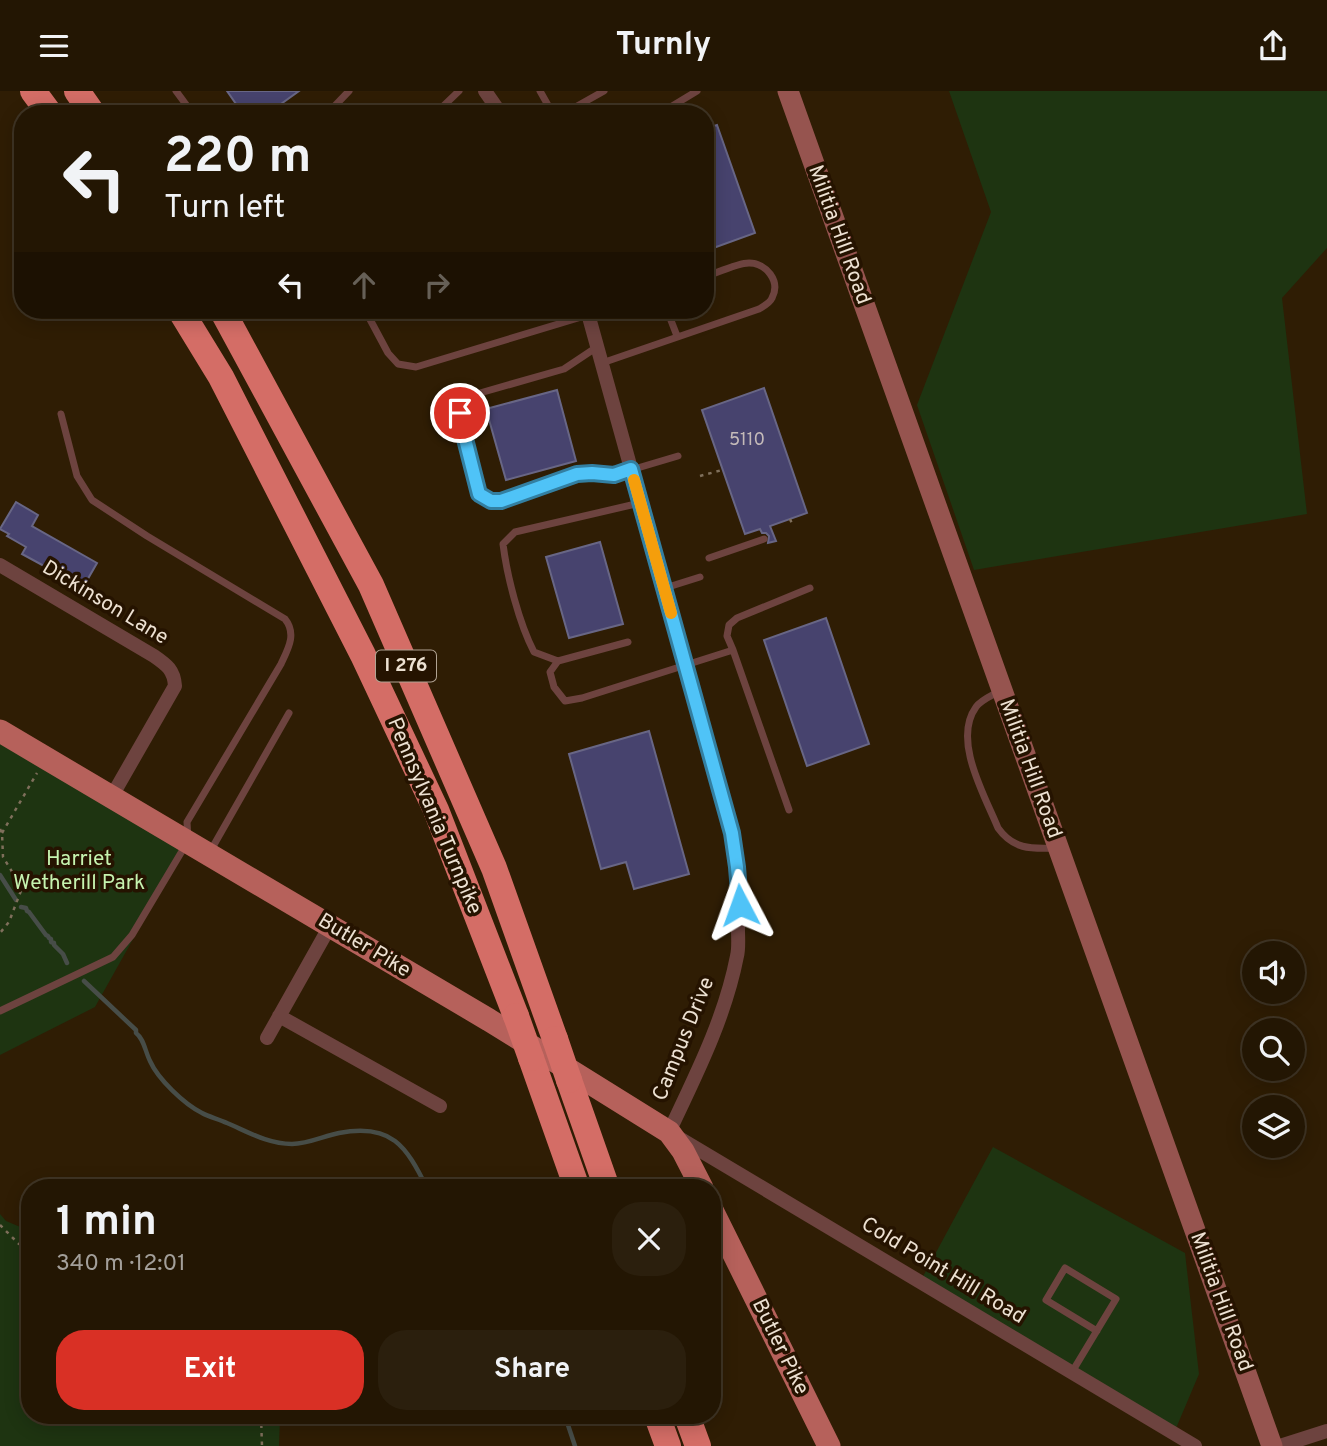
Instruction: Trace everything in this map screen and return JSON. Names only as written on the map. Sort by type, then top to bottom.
[{"type":"highway","name":"Pennsylvania Turnpike","points":[[186,319],[221,377],[363,655],[436,810],[516,1016],[574,1179]]},
{"type":"highway","name":"Pennsylvania Turnpike","points":[[227,319],[371,585],[495,868],[604,1179]]},
{"type":"highway","points":[[660,1424],[668,1446]]},
{"type":"highway","points":[[690,1424],[698,1446]]},
{"type":"main road","name":"Butler Pike","points":[[0,731],[489,1020],[669,1132],[683,1151],[697,1179]]},
{"type":"main road","name":"Butler Pike","points":[[721,1228],[829,1446]]},
{"type":"street","name":"Militia Hill Road","points":[[788,91],[1272,1446]]},
{"type":"street","name":"Campus Drive","points":[[589,319],[732,833],[737,867],[740,905],[737,954],[723,1011],[669,1132]]},
{"type":"street","name":"Dickinson Lane","points":[[0,565],[154,656],[166,665],[174,676],[175,686],[111,796]]},
{"type":"street","points":[[267,1038],[331,926]]},
{"type":"street","points":[[279,1016],[440,1106]]},
{"type":"street","name":"Cold Point Hill Road","points":[[669,1132],[1195,1446]]},
{"type":"street","points":[[1280,1446],[1327,1431]]},
{"type":"lane","points":[[336,105],[349,91]]},
{"type":"lane","points":[[444,105],[459,91]]},
{"type":"lane","points":[[579,105],[604,91]]},
{"type":"lane","points":[[674,105],[697,91]]},
{"type":"lane","points":[[601,363],[759,309],[772,300],[775,287],[770,273],[762,265],[747,263],[714,274]]},
{"type":"lane","points":[[370,319],[387,353],[398,364],[416,367],[565,319]]},
{"type":"lane","points":[[670,319],[677,336]]},
{"type":"lane","points":[[597,347],[564,369],[473,395],[463,402],[460,413],[462,427],[479,494],[491,501],[501,501],[577,474],[614,475],[678,456]]},
{"type":"lane","points":[[0,1011],[113,957],[132,935],[188,841],[187,822],[290,646],[292,638],[290,624],[279,614],[147,536],[92,500],[77,476],[61,414]]},
{"type":"lane","points":[[628,642],[558,661],[534,652],[525,634],[503,544],[515,532],[640,503]]},
{"type":"lane","points":[[709,558],[764,539]]},
{"type":"lane","points":[[664,589],[700,577]]},
{"type":"lane","points":[[789,810],[727,636],[729,625],[737,618],[810,588]]},
{"type":"lane","points":[[558,661],[550,672],[554,687],[565,701],[583,698],[733,650]]},
{"type":"lane","points":[[1002,690],[978,704],[972,715],[967,737],[971,761],[1004,837],[1024,847],[1058,848]]},
{"type":"lane","points":[[209,854],[289,713]]},
{"type":"lane","points":[[1072,1372],[1097,1331],[1116,1299],[1065,1268],[1046,1300],[1097,1331]]},
{"type":"path","points":[[700,476],[722,470]]},
{"type":"path","points":[[790,519],[793,526]]},
{"type":"path","points":[[2,833],[46,758]]},
{"type":"path","points":[[0,829],[3,857],[22,888],[9,922],[0,933]]},
{"type":"path","points":[[0,1225],[21,1245]]},
{"type":"path","points":[[261,1424],[262,1446]]},
{"type":"green space","points":[[949,91],[1327,91],[1327,248],[1282,298],[1307,514],[974,570],[917,405],[991,212]]},
{"type":"green space","name":"Harriet Wetherill Park","points":[[0,731],[188,841],[95,1007],[0,1055]]},
{"type":"green space","points":[[993,1147],[1185,1253],[1199,1374],[1174,1433],[920,1282]]},
{"type":"green space","points":[[0,1214],[6,1221],[21,1227],[21,1424],[280,1424],[279,1446],[0,1446]]},
{"type":"building","points":[[227,91],[299,91],[280,105],[237,105]]},
{"type":"building","points":[[717,125],[755,233],[714,248],[714,126]]},
{"type":"building","points":[[764,388],[807,513],[770,526],[776,541],[768,543],[769,536],[760,529],[745,534],[702,410]]},
{"type":"building","points":[[557,390],[576,461],[506,480],[486,409]]},
{"type":"building","points":[[16,502],[38,515],[32,526],[97,563],[82,589],[22,554],[26,547],[0,529]]},
{"type":"building","points":[[600,542],[623,624],[569,638],[546,557]]},
{"type":"building","points":[[826,618],[869,744],[807,766],[764,640]]},
{"type":"building","points":[[649,731],[689,874],[634,889],[626,862],[601,869],[569,754]]},
{"type":"waterway","points":[[0,875],[16,900]]},
{"type":"waterway","points":[[21,907],[26,908],[63,954],[67,963]]},
{"type":"waterway","points":[[84,981],[136,1030],[159,1075],[195,1109],[275,1142],[304,1143],[357,1131],[372,1131],[385,1135],[404,1150],[422,1179]]},
{"type":"waterway","points":[[568,1424],[575,1446]]},
{"type":"slow traffic","points":[[634,480],[671,613]]},
{"type":"route","points":[[460,413],[479,494],[491,501],[501,501],[577,474],[614,475],[631,469],[732,833],[740,905]]}]
